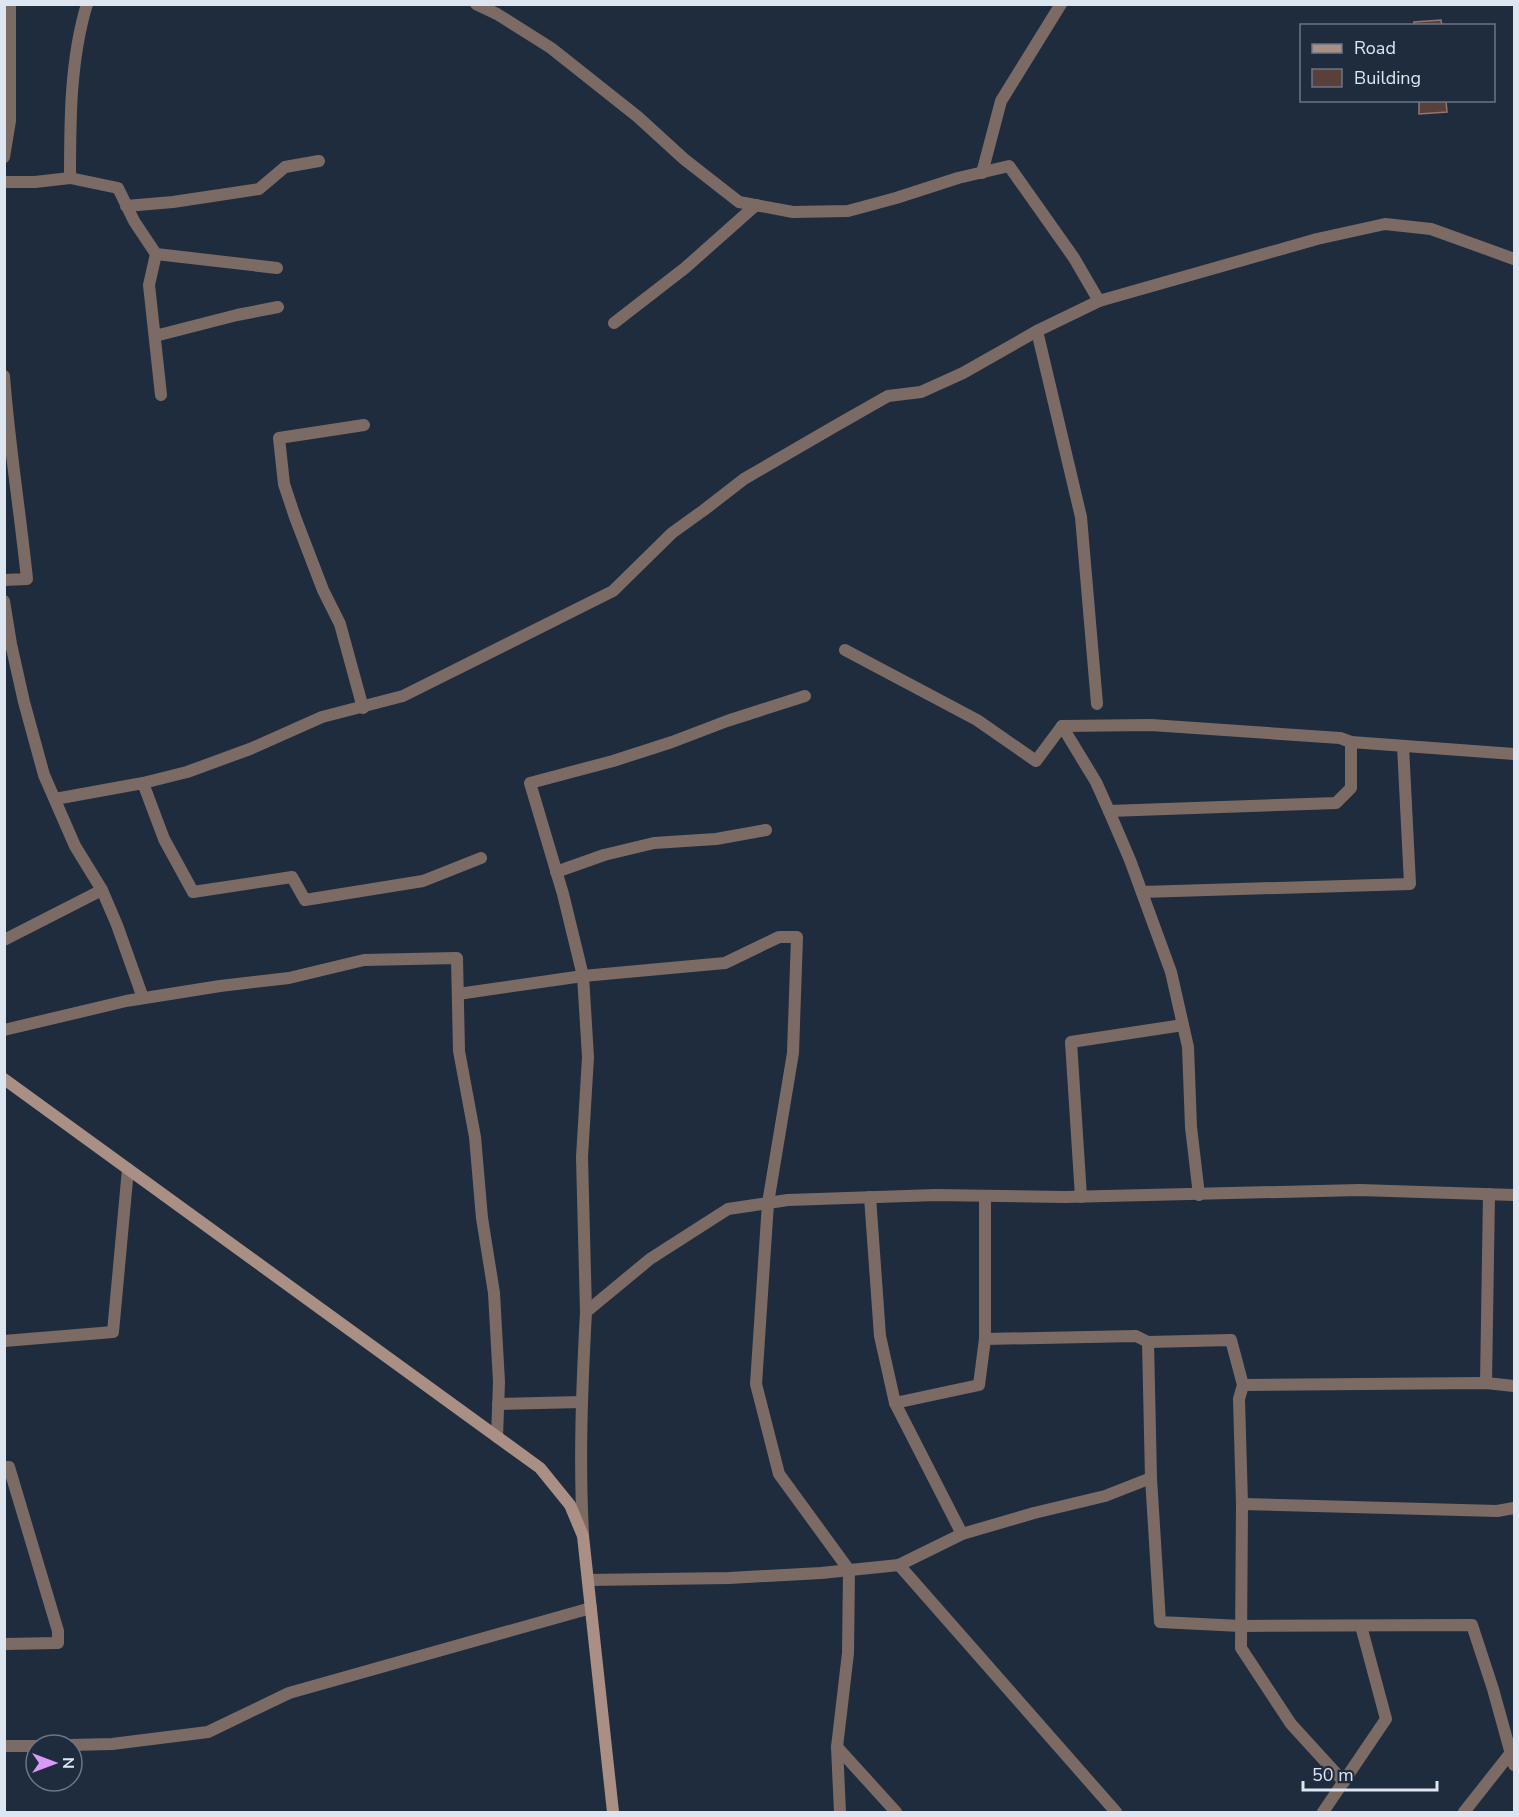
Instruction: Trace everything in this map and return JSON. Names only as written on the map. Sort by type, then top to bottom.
[{"type":"main road","points":[[4,1079],[540,1468],[570,1505],[583,1536],[613,1812]]},
{"type":"street","points":[[4,157],[10,121],[10,4]]},
{"type":"street","points":[[70,178],[76,54],[87,4]]},
{"type":"street","points":[[477,4],[551,48],[739,202],[793,212],[848,211],[957,178],[1009,166],[1074,258],[1099,301]]},
{"type":"street","points":[[982,173],[1001,101],[1061,4]]},
{"type":"street","points":[[126,206],[173,202],[259,189],[285,167],[319,161]]},
{"type":"street","points":[[4,182],[35,182],[70,178],[118,188],[134,221],[156,254],[149,285],[161,395]]},
{"type":"street","points":[[614,323],[685,268],[756,205]]},
{"type":"street","points":[[55,799],[188,772],[250,749],[322,717],[403,696],[613,591],[672,533],[744,479],[888,396],[921,392],[963,373],[1037,331],[1099,301],[1317,239],[1384,224],[1431,229],[1515,259]]},
{"type":"street","points":[[156,254],[277,268]]},
{"type":"street","points":[[155,336],[237,315],[278,308]]},
{"type":"street","points":[[1037,331],[1081,517],[1097,704]]},
{"type":"street","points":[[4,376],[8,430],[20,507],[27,579],[4,580]]},
{"type":"street","points":[[363,708],[340,624],[323,590],[294,517],[284,484],[279,438],[364,425]]},
{"type":"street","points":[[4,601],[24,702],[44,775],[75,846],[102,890],[143,998]]},
{"type":"street","points":[[845,650],[977,720],[1036,760],[1062,726]]},
{"type":"street","points":[[583,1536],[580,1478],[581,1402],[586,1312],[582,1157],[588,1057],[584,976],[530,783],[672,742],[727,721],[805,696]]},
{"type":"street","points":[[1062,726],[1151,726],[1340,738],[1350,742],[1515,754]]},
{"type":"street","points":[[1062,726],[1096,782],[1109,811],[1130,860],[1171,972],[1188,1047],[1191,1126],[1199,1195]]},
{"type":"street","points":[[1109,811],[1336,803],[1350,788],[1350,742]]},
{"type":"street","points":[[1142,892],[1410,884],[1403,746]]},
{"type":"street","points":[[142,783],[164,839],[193,892],[292,877],[305,900],[423,881],[481,858]]},
{"type":"street","points":[[556,872],[604,855],[654,843],[716,839],[766,830]]},
{"type":"street","points":[[4,940],[102,890]]},
{"type":"street","points":[[458,994],[584,976],[725,963],[779,937],[797,937],[793,1053],[768,1203],[756,1384],[779,1474],[849,1570],[848,1653],[837,1747],[840,1812]]},
{"type":"street","points":[[4,1030],[143,998],[289,978],[364,960],[457,957],[459,1051],[475,1137],[482,1218],[494,1293],[499,1382],[497,1437]]},
{"type":"street","points":[[1080,1197],[1071,1042],[1183,1025]]},
{"type":"street","points":[[4,1341],[113,1332],[128,1169]]},
{"type":"street","points":[[586,1312],[650,1259],[728,1209],[788,1200],[936,1195],[1080,1197],[1360,1190],[1515,1195]]},
{"type":"street","points":[[1486,1383],[1489,1194]]},
{"type":"street","points":[[894,1403],[979,1385],[985,1339],[985,1196]]},
{"type":"street","points":[[870,1197],[880,1336],[894,1403],[962,1534]]},
{"type":"street","points":[[985,1339],[1136,1336],[1148,1342],[1231,1341],[1243,1385],[1239,1399],[1242,1504],[1240,1648],[1291,1724],[1344,1782]]},
{"type":"street","points":[[1148,1342],[1151,1478],[1160,1622],[1241,1626],[1472,1625],[1513,1755],[1464,1812]]},
{"type":"street","points":[[1243,1385],[1486,1383],[1515,1386]]},
{"type":"street","points":[[498,1404],[581,1402]]},
{"type":"street","points":[[4,1467],[9,1467],[58,1631],[58,1643],[4,1644]]},
{"type":"street","points":[[588,1580],[729,1578],[899,1565],[962,1534],[1034,1513],[1105,1496],[1151,1478]]},
{"type":"street","points":[[1242,1504],[1497,1511],[1515,1508]]},
{"type":"street","points":[[899,1565],[1116,1812]]},
{"type":"street","points":[[84,1745],[112,1744],[208,1732],[290,1694],[591,1608]]},
{"type":"street","points":[[1323,1812],[1386,1719],[1361,1626]]},
{"type":"street","points":[[4,1746],[24,1746]]},
{"type":"street","points":[[837,1747],[896,1812]]},
{"type":"building","points":[[1441,20],[1442,24],[1414,24],[1414,22]]},
{"type":"building","points":[[1419,102],[1446,102],[1447,112],[1419,114]]}]
